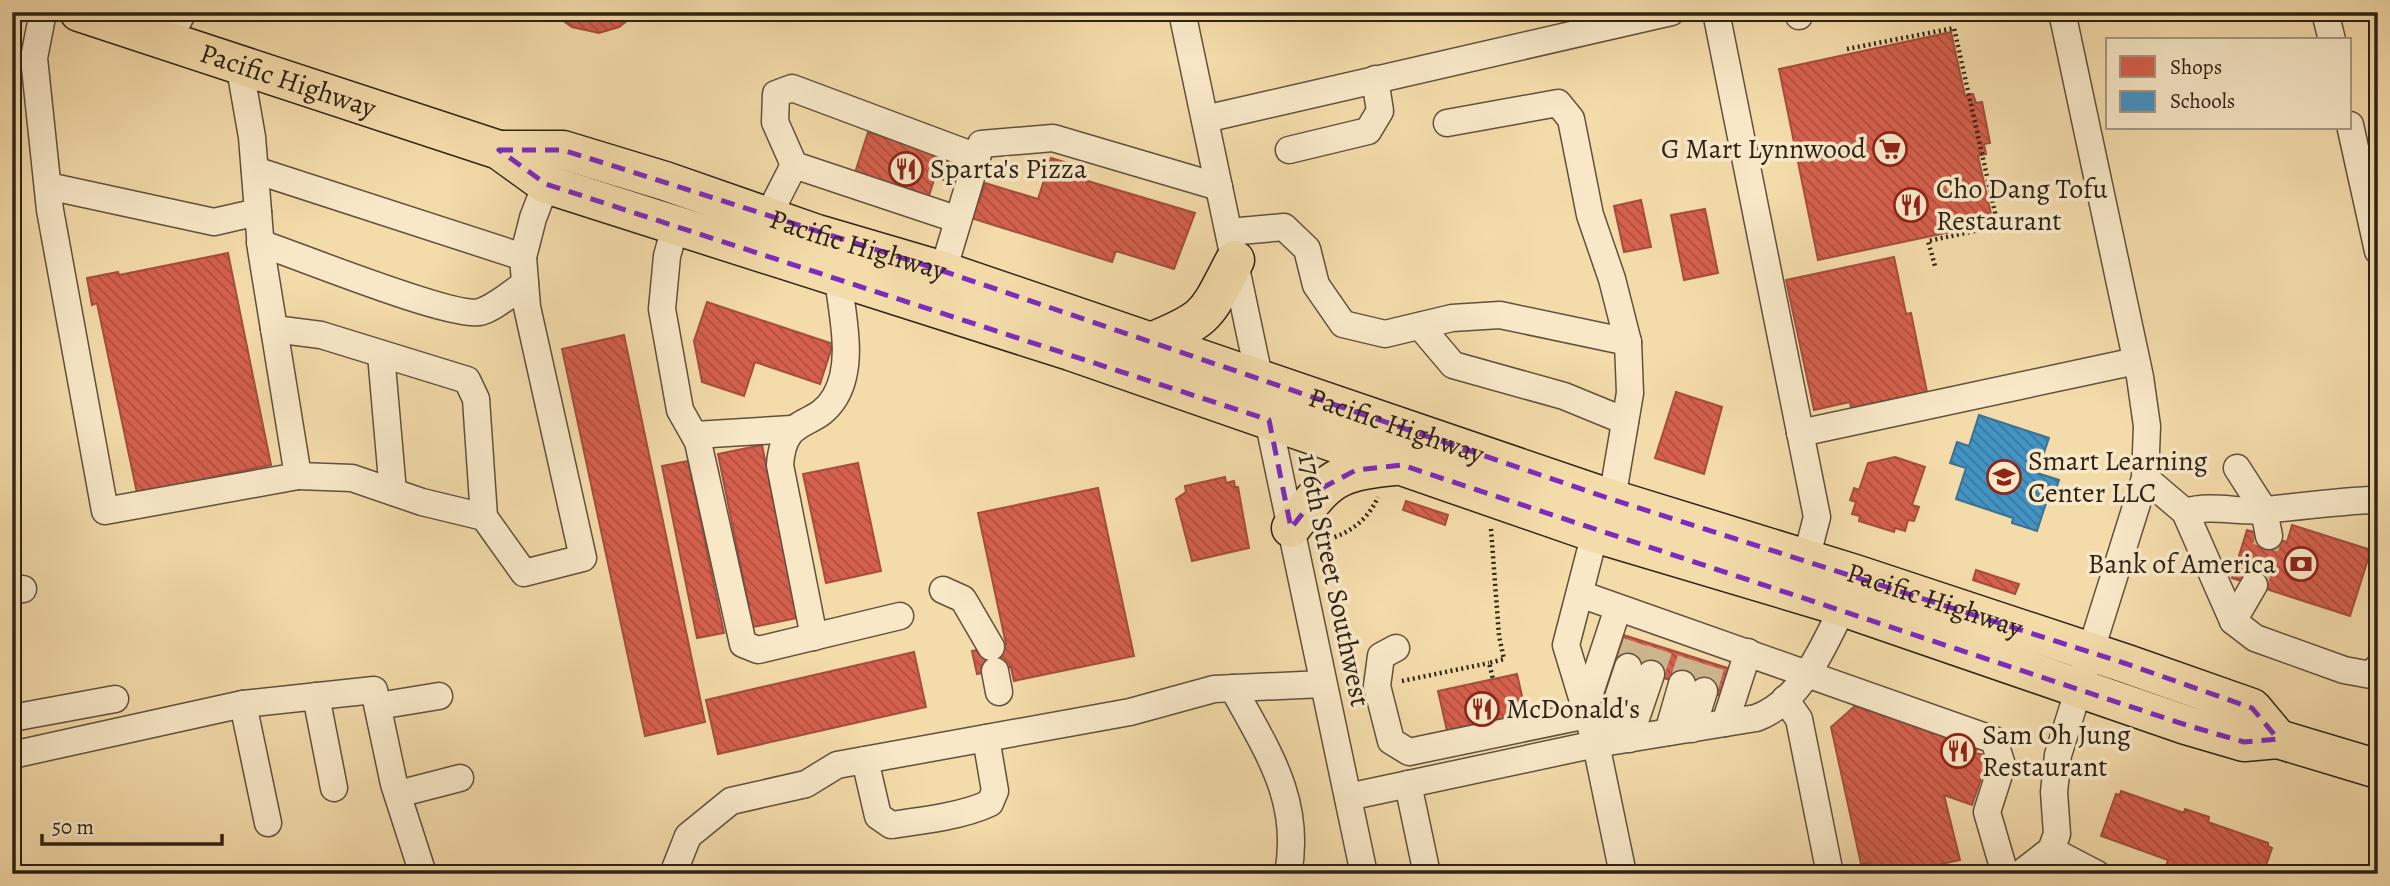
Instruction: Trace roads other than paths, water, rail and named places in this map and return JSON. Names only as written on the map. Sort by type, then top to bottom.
[{"type":"highway","name":"Pacific Highway","points":[[79,12],[175,27],[239,63],[499,150],[546,184],[1070,351],[1269,420],[1391,478],[1595,533],[1843,607],[2085,669]]},
{"type":"highway","name":"Pacific Highway","points":[[499,150],[563,150],[665,181],[767,218],[943,271],[1612,499],[1806,559],[2085,669],[2244,742],[2278,739],[2378,769]]},
{"type":"highway","points":[[607,205],[640,197],[724,221],[767,218]]},
{"type":"highway","points":[[1151,342],[1191,326],[1205,315],[1232,246]]},
{"type":"highway","points":[[1308,534],[1320,491],[1339,476],[1356,470],[1391,478]]},
{"type":"street","points":[[43,12],[34,58],[24,80],[48,186],[105,511],[298,476],[352,478],[484,517]]},
{"type":"street","name":"176th Street Southwest","points":[[1182,12],[1269,420],[1308,534],[1323,684],[1364,874]]},
{"type":"street","points":[[1205,119],[1671,12]]},
{"type":"street","points":[[1716,12],[1817,517],[1806,559]]},
{"type":"street","points":[[2020,874],[2051,850],[2057,834],[2054,792],[2058,755],[2146,478],[2147,426],[2136,361],[2062,12]]},
{"type":"street","points":[[2325,12],[2332,38]]},
{"type":"street","points":[[239,63],[255,170],[260,243],[298,476]]},
{"type":"street","points":[[1289,150],[1368,131],[1380,111],[1375,79]]},
{"type":"street","points":[[956,219],[794,165],[775,122],[776,94],[792,88],[977,157]]},
{"type":"street","points":[[1447,123],[1558,103],[1571,120],[1590,215],[1612,279],[1628,342],[1630,393],[1612,499]]},
{"type":"street","points":[[2351,130],[2378,251]]},
{"type":"street","points":[[943,271],[956,219],[981,144],[1053,138],[1219,187]]},
{"type":"street","points":[[767,218],[794,165]]},
{"type":"street","points":[[255,170],[523,257]]},
{"type":"street","points":[[274,329],[321,335],[467,380],[476,399],[484,517],[524,573],[583,558],[527,307],[523,257],[533,218],[546,184]]},
{"type":"street","points":[[48,186],[214,222],[258,212]]},
{"type":"street","points":[[675,227],[667,256],[662,309],[680,410],[695,435],[743,643],[758,650],[900,616]]},
{"type":"street","points":[[1232,246],[1284,227],[1307,249],[1316,285],[1343,324],[1385,334],[1452,318],[1500,316],[1628,342]]},
{"type":"street","points":[[260,243],[455,310],[477,313],[525,284]]},
{"type":"street","points":[[814,637],[780,465],[784,439],[792,429],[827,406],[835,398],[840,385],[846,347],[838,278]]},
{"type":"street","points":[[1420,326],[1453,365],[1564,396],[1625,421]]},
{"type":"street","points":[[382,354],[393,492]]},
{"type":"street","points":[[1800,433],[2136,361]]},
{"type":"street","points":[[695,435],[792,429]]},
{"type":"street","points":[[2236,468],[2264,510],[2269,537]]},
{"type":"street","points":[[2146,478],[2185,512],[2233,621],[2255,638],[2344,670],[2371,675],[2378,667]]},
{"type":"street","points":[[2185,512],[2203,507],[2264,510],[2297,504],[2370,500],[2378,504]]},
{"type":"street","points":[[1595,533],[1566,645],[1586,712],[1609,742]]},
{"type":"street","points":[[2233,621],[2254,585]]},
{"type":"street","points":[[943,590],[963,599],[995,670]]},
{"type":"street","points":[[1580,594],[1618,608],[1653,632],[1705,650],[1748,652],[1994,740],[2002,765],[1987,812],[2006,874]]},
{"type":"street","points":[[1348,797],[1609,742],[1725,723],[1773,712],[1817,660],[1843,607]]},
{"type":"street","points":[[1586,712],[1618,608]]},
{"type":"street","points":[[1396,648],[1381,656],[1377,686],[1391,741],[1409,752],[1586,712]]},
{"type":"street","points":[[1725,723],[1748,652]]},
{"type":"street","points":[[1623,874],[1609,742],[1640,671]]},
{"type":"street","points":[[673,874],[688,835],[731,801],[806,784],[836,765],[1130,712],[1214,689],[1323,684]]},
{"type":"street","points":[[1680,730],[1693,687]]},
{"type":"street","points":[[1233,688],[1277,768],[1284,788],[1294,845],[1289,874]]},
{"type":"street","points":[[12,755],[243,704],[374,690],[398,794],[423,874]]},
{"type":"street","points":[[378,706],[439,695]]},
{"type":"street","points":[[316,696],[334,788]]},
{"type":"street","points":[[12,718],[116,699]]},
{"type":"street","points":[[1785,699],[1799,719],[1830,874]]},
{"type":"street","points":[[243,704],[268,822]]},
{"type":"street","points":[[865,760],[878,816],[891,825],[977,810],[990,803],[995,791],[986,738]]},
{"type":"street","points":[[398,794],[460,778]]},
{"type":"street","points":[[1408,784],[1427,874]]},
{"type":"street","points":[[2051,850],[2097,874]]},
{"type":"tunnel","points":[[2254,585],[2269,536]]},
{"type":"tunnel","points":[[1628,667],[1637,640]]},
{"type":"tunnel","points":[[1651,674],[1660,647]]},
{"type":"tunnel","points":[[1682,684],[1691,657]]},
{"type":"tunnel","points":[[1704,691],[1712,664]]},
{"type":"place","name":"G Mart Lynnwood","points":[[1890,149]]},
{"type":"place","name":"Sparta's Pizza","points":[[906,169]]},
{"type":"place","name":"Cho Dang Tofu Restaurant","points":[[1911,205]]},
{"type":"place","name":"Smart Learning Center LLC","points":[[2004,477]]},
{"type":"place","name":"Bank of America","points":[[2301,564]]},
{"type":"place","name":"McDonald's","points":[[1482,709]]},
{"type":"place","name":"Sam Oh Jung Restaurant","points":[[1958,751]]}]
